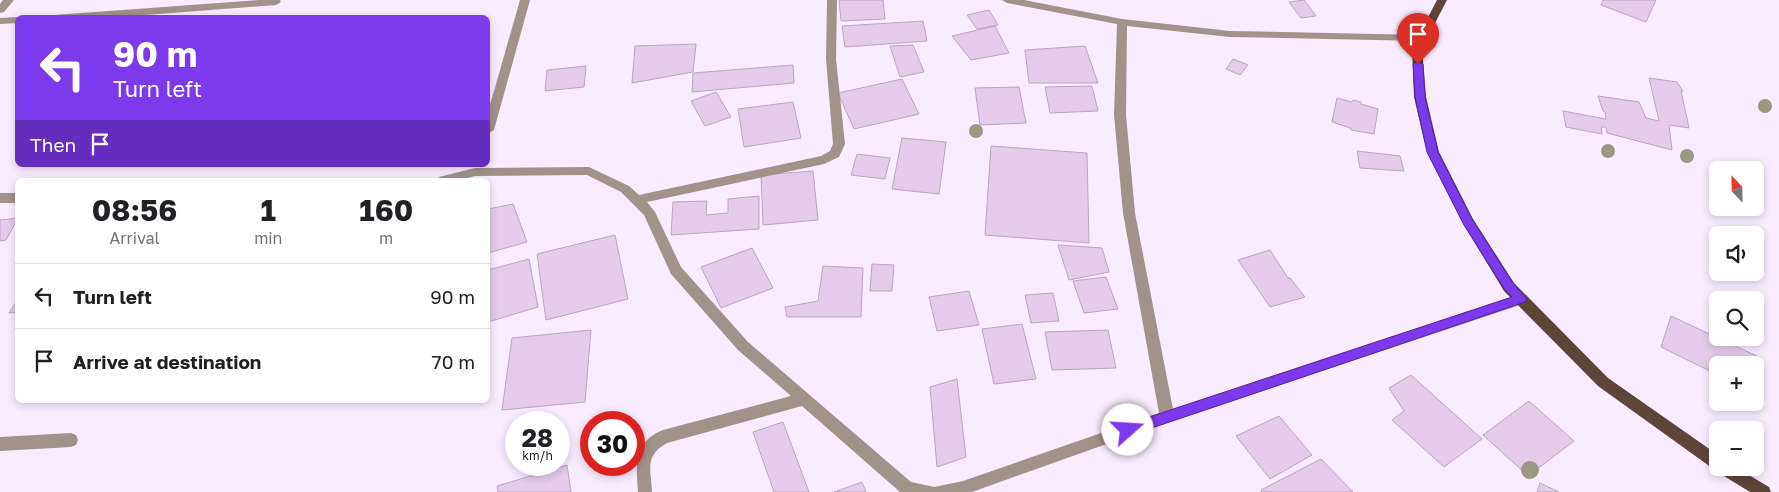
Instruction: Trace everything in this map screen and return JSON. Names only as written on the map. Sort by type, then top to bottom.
[{"type":"main road","points":[[1442,0],[1417,48],[1420,97],[1433,152],[1468,222],[1509,287],[1603,382],[1709,458]]},
{"type":"main road","points":[[1737,476],[1760,491]]},
{"type":"street","points":[[0,10],[9,0]]},
{"type":"street","points":[[490,123],[525,0]]},
{"type":"street","points":[[637,200],[824,160],[835,154],[839,144],[830,59],[832,0]]},
{"type":"street","points":[[1007,0],[1122,22],[1230,34],[1423,38]]},
{"type":"street","points":[[96,15],[276,2]]},
{"type":"street","points":[[0,21],[15,20]]},
{"type":"street","points":[[1122,22],[1120,115],[1129,213],[1167,417]]},
{"type":"street","points":[[449,178],[476,169],[589,171],[625,189],[649,212],[676,270],[743,346],[908,489],[929,492]]},
{"type":"street","points":[[0,198],[15,198]]},
{"type":"street","points":[[940,492],[964,488],[1167,417],[1521,299]]},
{"type":"street","points":[[646,492],[642,461],[650,445],[663,436],[804,399]]},
{"type":"street","points":[[0,444],[72,440]]},
{"type":"building","points":[[839,0],[883,0],[885,19],[841,21]]},
{"type":"building","points":[[1304,0],[1316,16],[1301,18],[1289,2]]},
{"type":"building","points":[[1603,0],[1656,0],[1646,22],[1601,5]]},
{"type":"building","points":[[989,10],[998,25],[977,29],[967,15]]},
{"type":"building","points":[[923,21],[927,41],[845,47],[842,26]]},
{"type":"building","points":[[995,26],[1009,53],[971,60],[952,36]]},
{"type":"building","points":[[696,44],[693,72],[632,83],[635,46]]},
{"type":"building","points":[[913,45],[924,72],[900,77],[890,46]]},
{"type":"building","points":[[1085,46],[1098,83],[1029,83],[1025,50]]},
{"type":"building","points":[[1233,59],[1248,65],[1240,75],[1226,69]]},
{"type":"building","points":[[793,65],[794,83],[692,92],[693,73]]},
{"type":"building","points":[[586,66],[584,87],[545,91],[547,70]]},
{"type":"building","points":[[1649,78],[1677,82],[1683,91],[1681,91],[1689,128],[1669,125],[1672,150],[1607,133],[1606,127],[1601,127],[1602,134],[1566,127],[1563,111],[1606,119],[1598,96],[1639,102],[1646,118],[1659,121]]},
{"type":"building","points":[[902,79],[919,114],[854,129],[838,93]]},
{"type":"building","points":[[1092,86],[1098,111],[1050,113],[1045,87]]},
{"type":"building","points":[[1019,87],[1026,123],[980,125],[975,88]]},
{"type":"building","points":[[716,92],[731,117],[705,126],[691,101]]},
{"type":"building","points":[[1337,98],[1361,102],[1361,104],[1378,109],[1374,134],[1351,130],[1332,122]]},
{"type":"building","points":[[793,102],[801,138],[744,147],[738,109]]},
{"type":"building","points":[[902,138],[946,142],[939,194],[892,189]]},
{"type":"building","points":[[991,146],[1087,153],[1089,243],[985,235]]},
{"type":"building","points":[[1357,151],[1400,156],[1404,171],[1360,168]]},
{"type":"building","points":[[857,154],[890,158],[885,179],[851,175]]},
{"type":"building","points":[[813,171],[818,220],[763,225],[761,175]]},
{"type":"building","points":[[759,196],[759,229],[671,235],[673,202],[707,201],[706,215],[728,213],[728,199]]},
{"type":"building","points":[[513,204],[527,242],[490,252],[490,209]]},
{"type":"building","points":[[15,218],[15,224],[6,240],[0,241],[0,220]]},
{"type":"building","points":[[615,235],[628,299],[546,320],[537,254]]},
{"type":"building","points":[[1058,245],[1102,248],[1109,272],[1069,280]]},
{"type":"building","points":[[752,248],[773,288],[721,308],[701,267]]},
{"type":"building","points":[[1270,250],[1288,278],[1305,297],[1270,307],[1238,260]]},
{"type":"building","points":[[529,259],[538,307],[490,321],[490,269]]},
{"type":"building","points":[[872,264],[894,265],[892,291],[870,291]]},
{"type":"building","points":[[823,266],[863,268],[861,317],[787,317],[785,307],[818,301]]},
{"type":"building","points":[[1106,277],[1118,309],[1084,313],[1073,281]]},
{"type":"building","points":[[969,291],[979,325],[937,331],[929,297]]},
{"type":"building","points":[[1053,293],[1059,321],[1031,323],[1025,295]]},
{"type":"building","points":[[15,304],[15,312],[9,313]]},
{"type":"building","points":[[1671,316],[1709,334],[1709,346],[1735,346],[1757,356],[1709,356],[1709,371],[1661,347]]},
{"type":"building","points":[[1022,324],[1036,379],[994,384],[982,329]]},
{"type":"building","points":[[591,330],[585,402],[502,410],[512,338]]},
{"type":"building","points":[[1108,330],[1116,368],[1052,370],[1045,332]]},
{"type":"building","points":[[1411,375],[1482,439],[1444,467],[1392,420],[1404,411],[1389,388]]},
{"type":"building","points":[[957,379],[966,457],[937,467],[930,387]]},
{"type":"building","points":[[1529,401],[1574,441],[1528,476],[1483,435]]},
{"type":"building","points":[[1279,416],[1312,455],[1270,479],[1236,436]]},
{"type":"building","points":[[783,422],[809,492],[774,492],[753,432]]},
{"type":"building","points":[[1321,459],[1353,492],[1262,492],[1261,490]]},
{"type":"building","points":[[530,476],[569,476],[571,492],[498,492],[497,486]]},
{"type":"building","points":[[862,482],[866,492],[834,492]]},
{"type":"building","points":[[1540,483],[1559,492],[1537,492]]},
{"type":"route","points":[[1128,430],[1521,299],[1509,287],[1468,222],[1433,152],[1420,97],[1418,64]]}]
